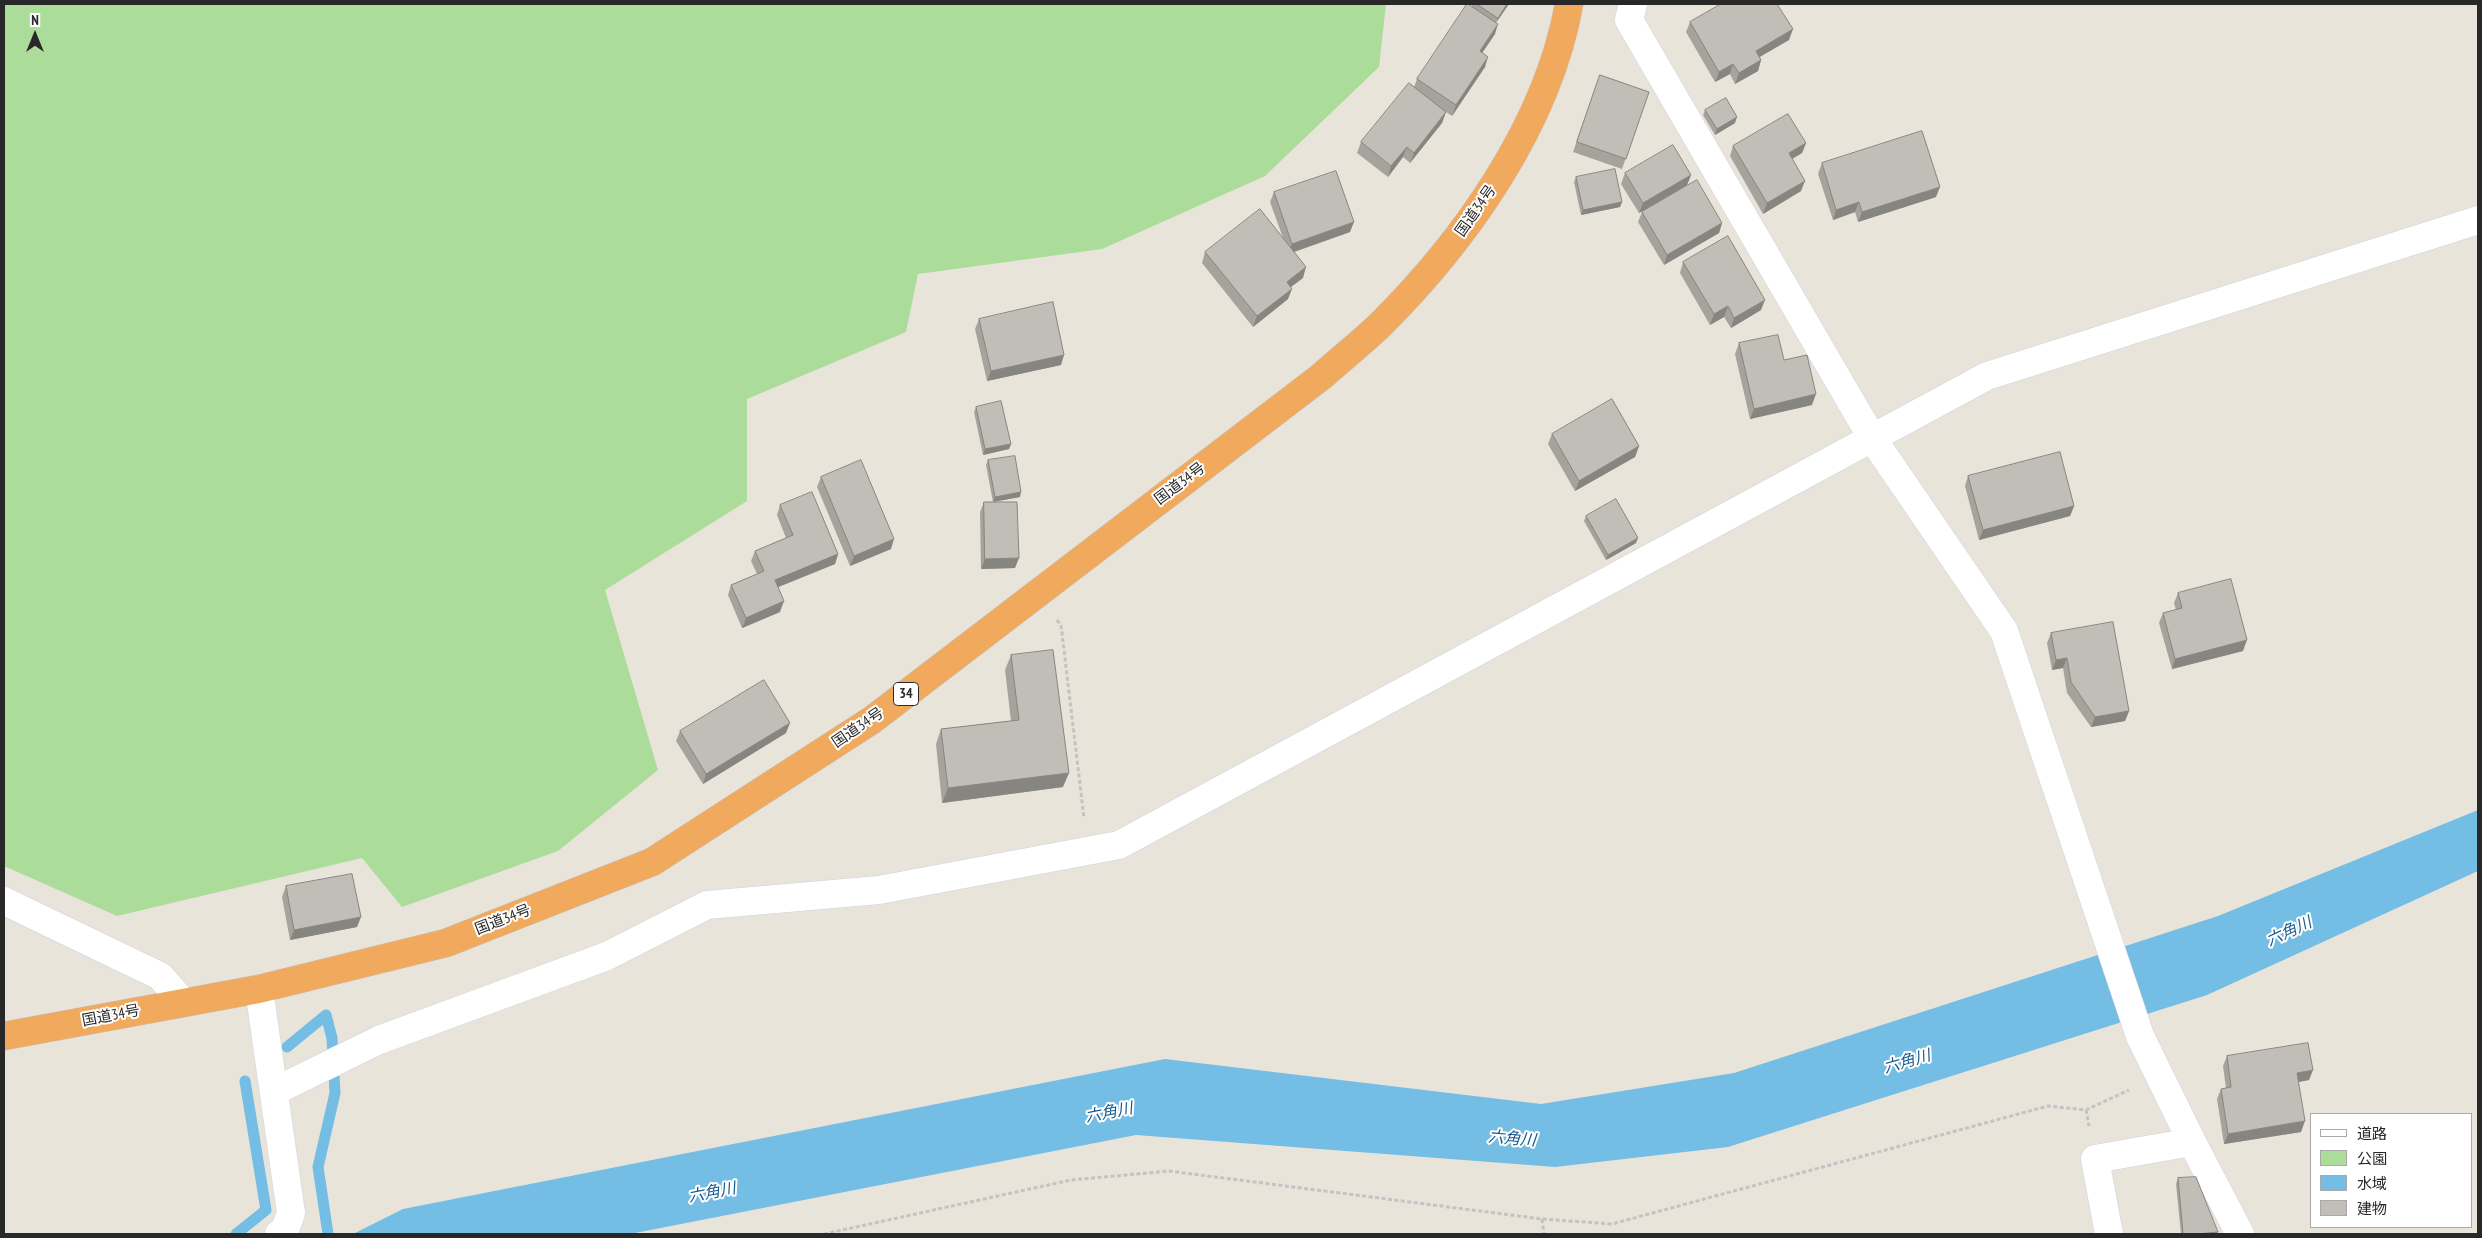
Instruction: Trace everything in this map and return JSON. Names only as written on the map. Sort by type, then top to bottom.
[{"type":"highway","name":"国道34号","points":[[4,1036],[259,989],[446,942],[652,862],[872,720],[1322,376],[1379,326],[1440,260],[1493,190],[1536,107],[1565,28],[1569,4]]},
{"type":"street","points":[[1633,4],[1629,20],[1872,438],[2004,631],[2140,1036],[2240,1234]]},
{"type":"street","points":[[275,1091],[379,1040],[607,956],[707,906],[879,890],[1119,845],[1987,376],[2478,220]]},
{"type":"street","points":[[4,901],[160,976],[183,1002]]},
{"type":"street","points":[[259,989],[291,1213],[285,1230],[280,1234]]},
{"type":"street","points":[[2109,1234],[2095,1159],[2192,1142]]},
{"type":"path","points":[[1036,594],[1061,625],[1088,851]]},
{"type":"path","points":[[824,1234],[1071,1180],[1170,1171],[1542,1219],[1612,1224],[2048,1106],[2086,1110],[2160,1076]]},
{"type":"path","points":[[1542,1219],[1544,1234]]},
{"type":"green space","points":[[4,4],[1386,4],[1379,67],[1265,176],[1102,249],[918,274],[906,332],[747,399],[747,501],[605,590],[658,770],[558,851],[402,907],[362,858],[117,916],[4,866]]},
{"type":"water","name":"六角川","points":[[2478,810],[2478,871],[2207,995],[1728,1147],[1555,1167],[1136,1135],[630,1234],[353,1234],[403,1209],[1165,1059],[1541,1104],[1734,1073],[2218,916]]},
{"type":"building","points":[[1467,4],[1498,24],[1480,51],[1488,57],[1456,105],[1417,79]]},
{"type":"building","points":[[1477,4],[1507,4],[1498,18]]},
{"type":"building","points":[[1721,4],[1777,4],[1793,29],[1756,51],[1761,60],[1739,73],[1733,64],[1719,72],[1690,22]]},
{"type":"building","points":[[1600,75],[1649,92],[1626,159],[1577,142]]},
{"type":"building","points":[[1409,83],[1446,112],[1414,153],[1407,147],[1391,166],[1361,142]]},
{"type":"building","points":[[1726,98],[1737,117],[1717,129],[1705,110]]},
{"type":"building","points":[[1788,114],[1806,143],[1789,153],[1805,181],[1767,203],[1733,146]]},
{"type":"building","points":[[1922,131],[1940,187],[1862,212],[1859,202],[1836,210],[1822,163]]},
{"type":"building","points":[[1673,145],[1691,175],[1643,203],[1625,173]]},
{"type":"building","points":[[1615,169],[1622,202],[1583,210],[1576,177]]},
{"type":"building","points":[[1336,171],[1354,222],[1292,244],[1274,192]]},
{"type":"building","points":[[1697,180],[1722,223],[1667,255],[1642,212]]},
{"type":"building","points":[[1260,209],[1306,267],[1287,282],[1292,289],[1257,316],[1205,252]]},
{"type":"building","points":[[1728,236],[1765,300],[1734,318],[1728,306],[1714,314],[1683,262]]},
{"type":"building","points":[[1053,302],[1064,355],[991,371],[979,319]]},
{"type":"building","points":[[1778,335],[1784,360],[1807,355],[1816,394],[1754,409],[1739,343]]},
{"type":"building","points":[[1612,399],[1639,446],[1579,481],[1552,434]]},
{"type":"building","points":[[1001,401],[1011,444],[985,449],[976,407]]},
{"type":"building","points":[[2060,452],[2074,506],[1983,530],[1968,476]]},
{"type":"building","points":[[1015,456],[1021,492],[995,497],[988,460]]},
{"type":"building","points":[[861,460],[894,539],[854,556],[821,477]]},
{"type":"building","points":[[812,492],[838,554],[775,580],[784,601],[746,618],[731,585],[764,571],[755,551],[793,535],[780,505]]},
{"type":"building","points":[[1616,499],[1638,538],[1608,555],[1586,516]]},
{"type":"building","points":[[984,502],[1017,502],[1019,558],[985,559]]},
{"type":"building","points":[[2231,579],[2247,640],[2175,659],[2163,613],[2182,608],[2178,593]]},
{"type":"building","points":[[2113,622],[2129,711],[2095,717],[2071,682],[2067,658],[2056,660],[2051,633]]},
{"type":"building","points":[[1053,650],[1069,773],[948,788],[941,729],[1019,720],[1011,655]]},
{"type":"building","points":[[764,680],[790,723],[706,774],[680,731]]},
{"type":"building","points":[[352,874],[361,917],[294,930],[286,886]]},
{"type":"building","points":[[2308,1043],[2313,1070],[2297,1073],[2305,1121],[2228,1134],[2221,1089],[2231,1087],[2227,1056]]},
{"type":"building","points":[[2196,1177],[2218,1232],[2183,1234],[2178,1178]]},
{"type":"waterway","points":[[287,1047],[326,1015],[332,1038],[335,1093],[318,1167],[328,1234]]},
{"type":"waterway","points":[[236,1234],[266,1210],[245,1081]]}]
